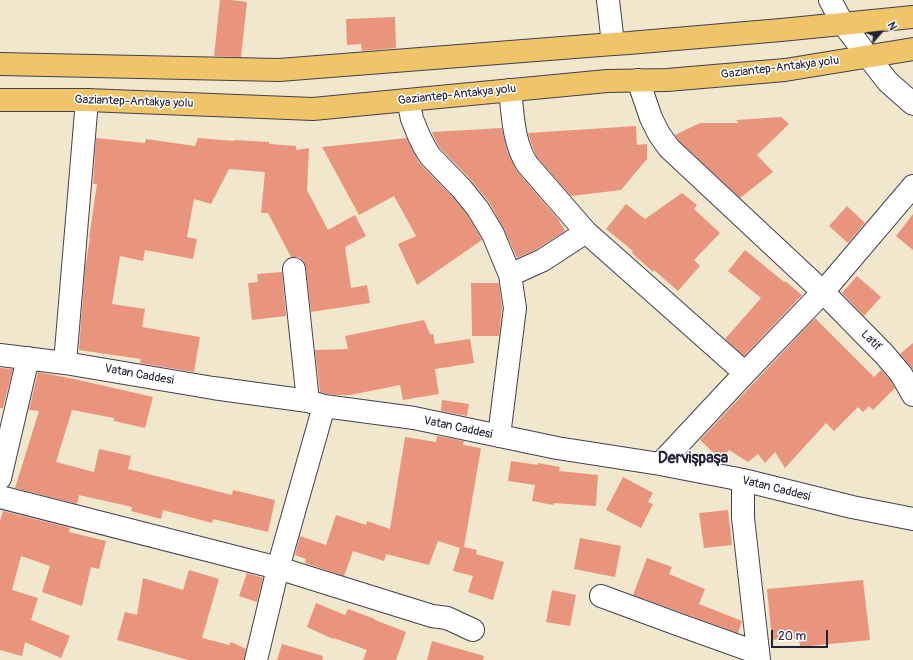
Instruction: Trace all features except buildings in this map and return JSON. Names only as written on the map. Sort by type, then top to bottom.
[{"type":"main road","points":[[0,64],[279,70],[629,43],[842,24],[913,16]]},
{"type":"main road","name":"Gaziantep-Antakya yolu","points":[[0,100],[87,100],[313,109],[607,81],[667,80],[785,70],[913,49]]},
{"type":"street","points":[[608,0],[613,44]]},
{"type":"street","points":[[830,0],[842,24],[869,56],[888,82],[913,104]]},
{"type":"street","name":"Latif","points":[[638,80],[651,118],[659,134],[669,148],[822,292],[884,354],[901,374],[913,395]]},
{"type":"street","points":[[510,90],[516,139],[523,158],[527,164],[586,232],[745,373]]},
{"type":"street","points":[[66,363],[87,100]]},
{"type":"street","points":[[408,100],[412,118],[424,146],[430,156],[462,189],[478,209],[493,234],[510,276],[515,308],[499,436]]},
{"type":"street","points":[[660,464],[822,292],[913,186]]},
{"type":"street","points":[[510,276],[543,260],[586,232]]},
{"type":"street","points":[[256,660],[316,403],[294,269]]},
{"type":"street","name":"Vatan Caddesi","points":[[0,355],[66,363],[213,388],[414,418],[557,448],[660,464],[743,480],[852,507],[913,519]]},
{"type":"street","points":[[0,478],[28,358]]},
{"type":"street","points":[[601,596],[678,624],[758,656],[743,518],[743,480]]},
{"type":"street","points":[[0,497],[278,568],[432,616],[447,618],[473,630]]},
{"type":"district","name":"Dervişpaşa","points":[[693,459]]}]
